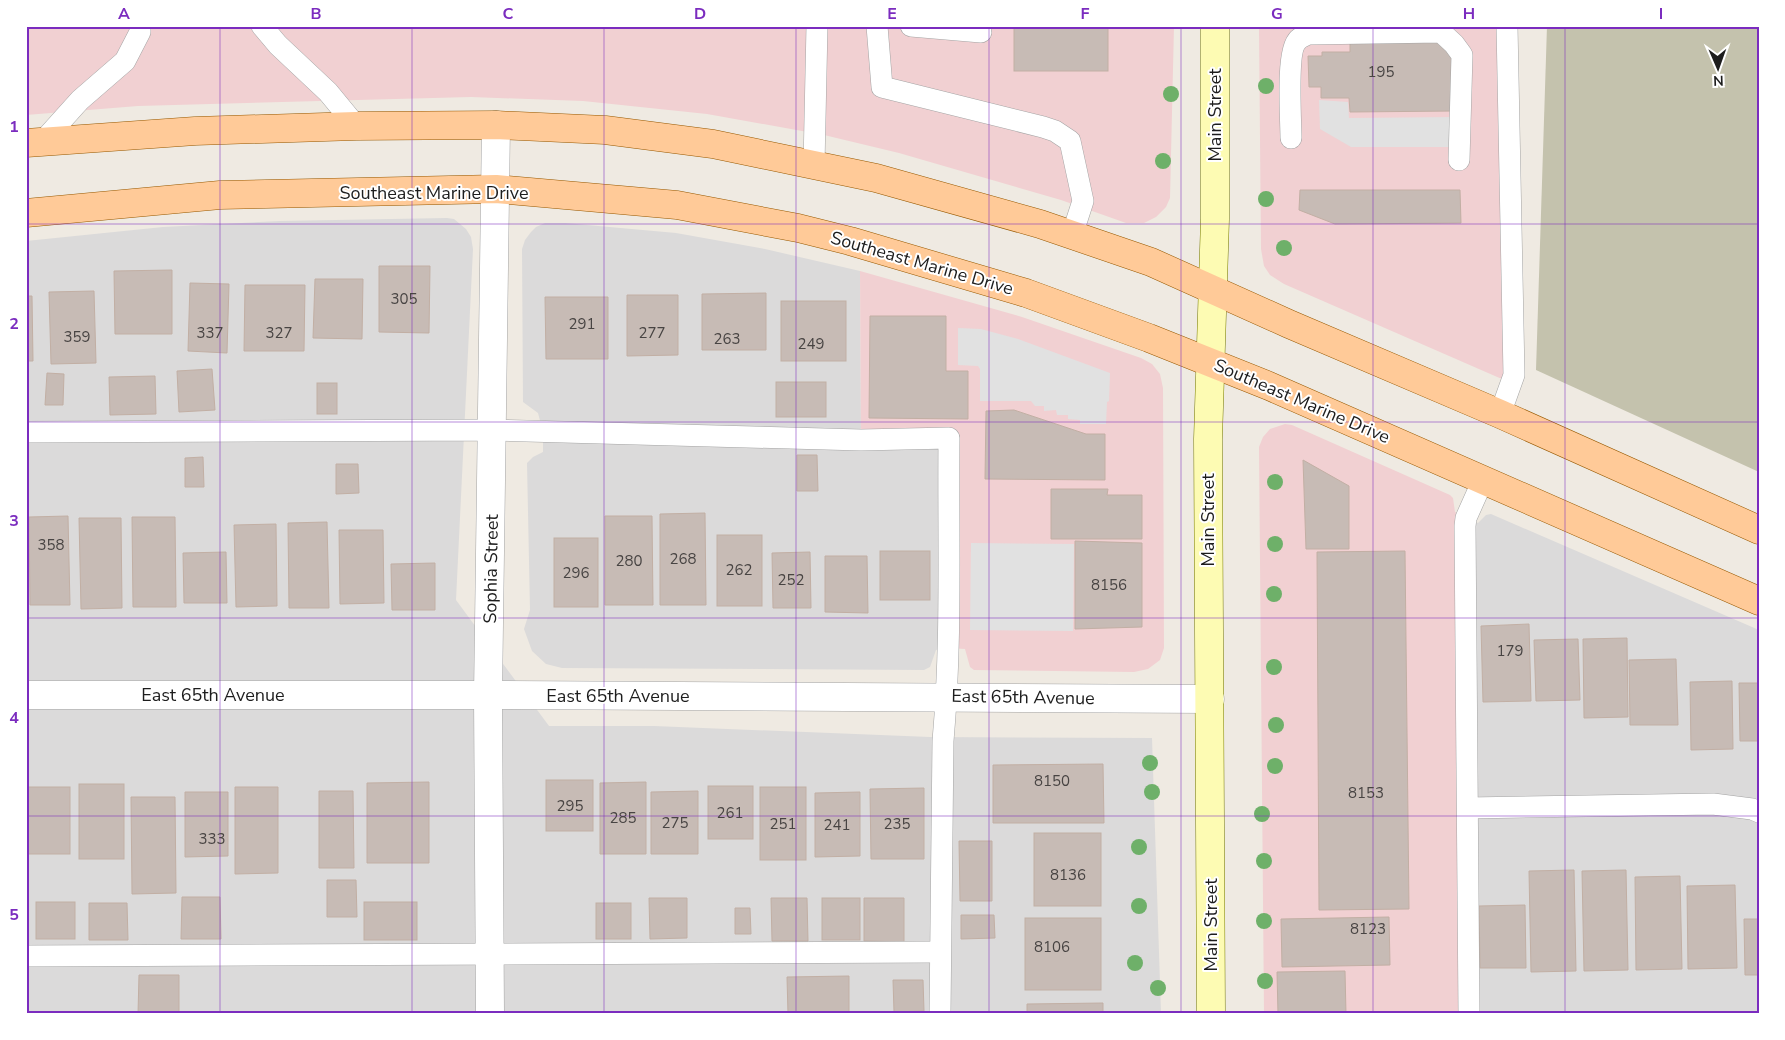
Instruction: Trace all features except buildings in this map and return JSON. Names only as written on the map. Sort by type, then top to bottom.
[{"type":"main road","name":"Main Street","points":[[1211,1014],[1208,579],[1210,361],[1215,220],[1215,26]]},
{"type":"main road","points":[[35,142],[195,130],[496,125],[605,130],[713,144],[876,178],[1040,224],[1151,262],[1297,328],[1500,414],[1759,530]]},
{"type":"main road","name":"Southeast Marine Drive","points":[[26,213],[220,195],[496,189],[677,205],[798,228],[850,241],[1026,293],[1210,361],[1759,601]]},
{"type":"street","name":"Sophia Street","points":[[490,1014],[488,695],[496,125]]},
{"type":"street","name":"East 65th Avenue","points":[[26,695],[488,695],[1210,699]]},
{"type":"lane","points":[[35,142],[125,61],[140,32],[140,26]]},
{"type":"lane","points":[[262,26],[278,45],[328,92],[356,126]]},
{"type":"lane","points":[[814,166],[817,26]]},
{"type":"lane","points":[[877,26],[882,87],[1043,127],[1055,131],[1070,140],[1083,201],[1072,235]]},
{"type":"lane","points":[[911,26],[981,32]]},
{"type":"lane","points":[[1500,414],[1514,375],[1507,26]]},
{"type":"lane","points":[[1292,138],[1291,69],[1293,49],[1297,40],[1308,34],[1441,32],[1454,44],[1462,55],[1459,160]]},
{"type":"lane","points":[[26,432],[492,430],[861,440],[949,438],[947,697],[944,742],[940,1014]]},
{"type":"lane","points":[[1469,1014],[1464,526],[1483,480]]},
{"type":"lane","points":[[1468,808],[1713,804],[1752,809],[1759,812]]},
{"type":"lane","points":[[26,956],[940,952]]},
{"type":"shaded area","points":[[26,26],[1174,26],[1170,198],[1166,207],[1156,217],[1144,223],[1126,223],[1061,200],[899,153],[824,135],[707,114],[583,101],[471,97],[138,106],[26,115]]},
{"type":"shaded area","points":[[1259,26],[1507,26],[1511,383],[1284,284],[1270,275],[1264,266],[1261,249]]},
{"type":"shaded area","points":[[1547,26],[1759,26],[1759,472],[1536,370]]},
{"type":"shaded area","points":[[1319,100],[1348,102],[1349,118],[1456,117],[1456,147],[1351,147],[1320,129]]},
{"type":"shaded area","points":[[454,219],[466,229],[471,237],[473,249],[456,600],[549,726],[654,726],[930,737],[1152,738],[1161,1014],[26,1014],[26,241],[163,227],[280,221]]},
{"type":"shaded area","points":[[545,223],[565,223],[676,233],[765,249],[860,271],[861,440],[949,438],[948,648],[936,650],[930,667],[924,670],[562,668],[546,664],[532,651],[524,629],[530,610],[527,463],[533,457],[543,452],[543,432],[538,413],[523,402],[522,249],[525,240],[531,232],[536,227]]},
{"type":"shaded area","points":[[860,271],[1022,317],[1141,358],[1152,364],[1160,374],[1163,388],[1164,648],[1160,660],[1148,669],[1134,672],[974,670],[970,667],[965,649],[948,648],[949,439],[861,440]]},
{"type":"shaded area","points":[[958,328],[981,329],[1018,339],[1110,373],[1106,424],[1080,424],[1080,420],[1068,419],[1068,415],[1057,415],[1056,410],[1044,411],[1044,406],[1035,406],[1031,401],[980,401],[980,369],[978,366],[958,365]]},
{"type":"shaded area","points":[[1285,424],[1292,425],[1450,495],[1453,498],[1455,512],[1466,518],[1469,1014],[1264,1014],[1259,447],[1263,437],[1270,429]]},
{"type":"shaded area","points":[[1491,514],[1759,630],[1759,1014],[1469,1014],[1466,518],[1478,523],[1486,515]]},
{"type":"shaded area","points":[[971,543],[1074,544],[1073,631],[970,630]]}]
